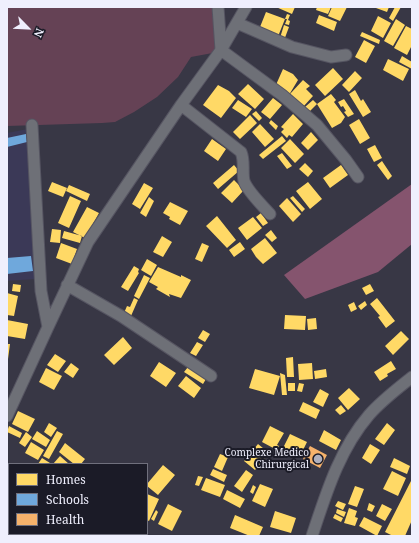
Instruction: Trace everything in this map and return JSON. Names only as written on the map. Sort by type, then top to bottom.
[{"type":"street","points":[[218,7],[221,50],[282,95],[317,125],[358,177]]},
{"type":"street","points":[[7,416],[88,242],[221,50],[246,7]]},
{"type":"street","points":[[237,23],[292,48],[331,57],[346,55]]},
{"type":"street","points":[[182,105],[241,152],[243,157],[245,183],[270,214]]},
{"type":"street","points":[[32,125],[41,291],[48,327]]},
{"type":"street","points":[[67,285],[121,316],[211,376]]},
{"type":"street","points":[[312,536],[330,482],[347,446],[369,414],[412,377]]},
{"type":"shaded area","points":[[7,7],[217,7],[218,52],[191,57],[178,77],[157,97],[115,122],[7,126]]},
{"type":"shaded area","points":[[28,129],[35,279],[7,281],[7,133]]},
{"type":"shaded area","points":[[412,184],[412,244],[378,272],[305,299],[284,275]]},
{"type":"building: Homes","points":[[276,7],[295,7],[292,14]]},
{"type":"building: Homes","points":[[317,7],[331,7],[328,14],[316,10]]},
{"type":"building: Homes","points":[[332,7],[347,7],[340,21],[328,16]]},
{"type":"building: Homes","points":[[389,7],[387,12],[376,8]]},
{"type":"building: Homes","points":[[395,7],[401,7],[393,21],[389,18]]},
{"type":"building: Homes","points":[[266,12],[285,19],[277,39],[258,32]]},
{"type":"building: Homes","points":[[287,14],[290,15],[288,20],[290,21],[289,25],[285,24]]},
{"type":"building: Homes","points":[[319,15],[337,22],[334,31],[316,23]]},
{"type":"building: Homes","points":[[378,16],[391,23],[383,38],[371,31]]},
{"type":"building: Homes","points":[[396,19],[405,25],[393,46],[384,41]]},
{"type":"building: Homes","points":[[284,25],[289,27],[283,43],[279,41]]},
{"type":"building: Homes","points":[[406,26],[412,29],[412,45],[407,55],[394,48]]},
{"type":"building: Homes","points":[[362,32],[380,40],[379,44],[360,36]]},
{"type":"building: Homes","points":[[364,40],[375,46],[366,63],[355,57]]},
{"type":"building: Homes","points":[[402,56],[412,62],[412,69],[399,62]]},
{"type":"building: Homes","points":[[388,59],[409,69],[403,81],[383,70]]},
{"type":"building: Homes","points":[[333,68],[343,79],[325,96],[315,85]]},
{"type":"building: Homes","points":[[283,69],[293,74],[298,80],[289,95],[275,87]]},
{"type":"building: Homes","points":[[355,71],[362,78],[349,92],[342,85]]},
{"type":"building: Homes","points":[[303,80],[310,86],[306,89],[313,96],[303,107],[290,94]]},
{"type":"building: Homes","points":[[248,84],[264,99],[255,109],[238,94]]},
{"type":"building: Homes","points":[[218,85],[229,91],[236,98],[221,118],[203,105]]},
{"type":"building: Homes","points":[[355,90],[361,101],[363,99],[371,112],[363,117],[349,94]]},
{"type":"building: Homes","points":[[331,94],[336,100],[334,102],[345,117],[341,123],[332,128],[317,104]]},
{"type":"building: Homes","points":[[273,98],[282,105],[270,119],[261,112]]},
{"type":"building: Homes","points":[[344,99],[354,114],[348,117],[344,112],[346,111],[343,106],[341,107],[338,102]]},
{"type":"building: Homes","points":[[238,100],[252,109],[246,117],[232,108]]},
{"type":"building: Homes","points":[[313,100],[317,104],[309,112],[305,107]]},
{"type":"building: Homes","points":[[256,111],[262,118],[259,121],[252,114]]},
{"type":"building: Homes","points":[[293,114],[303,124],[292,137],[289,135],[287,138],[281,132],[284,129],[281,127]]},
{"type":"building: Homes","points":[[250,115],[257,123],[240,139],[233,132]]},
{"type":"building: Homes","points":[[359,119],[370,138],[360,144],[349,125]]},
{"type":"building: Homes","points":[[271,120],[278,126],[276,130],[269,123]]},
{"type":"building: Homes","points":[[260,124],[274,139],[265,147],[252,132]]},
{"type":"building: Homes","points":[[311,132],[318,140],[308,150],[301,143]]},
{"type":"building: Homes","points":[[282,136],[286,141],[263,159],[259,155]]},
{"type":"building: Homes","points":[[212,139],[226,149],[218,161],[204,151]]},
{"type":"building: Homes","points":[[290,139],[304,154],[295,163],[281,148]]},
{"type":"building: Homes","points":[[375,145],[382,158],[374,162],[367,149]]},
{"type":"building: Homes","points":[[282,153],[292,166],[287,169],[277,156]]},
{"type":"building: Homes","points":[[382,161],[392,176],[388,180],[377,165]]},
{"type":"building: Homes","points":[[305,163],[313,171],[308,177],[299,169]]},
{"type":"building: Homes","points":[[234,165],[239,171],[218,189],[213,183]]},
{"type":"building: Homes","points":[[341,165],[348,175],[330,188],[323,178]]},
{"type":"building: Homes","points":[[234,180],[244,190],[232,203],[221,193]]},
{"type":"building: Homes","points":[[52,182],[67,188],[63,197],[48,191]]},
{"type":"building: Homes","points":[[308,182],[322,199],[310,209],[296,191]]},
{"type":"building: Homes","points":[[144,183],[153,188],[140,209],[132,204]]},
{"type":"building: Homes","points":[[69,185],[90,194],[87,201],[66,191]]},
{"type":"building: Homes","points":[[70,196],[81,201],[69,228],[58,223]]},
{"type":"building: Homes","points":[[293,196],[305,209],[302,212],[290,198]]},
{"type":"building: Homes","points":[[149,197],[154,201],[146,217],[140,213]]},
{"type":"building: Homes","points":[[287,198],[301,214],[293,222],[279,206]]},
{"type":"building: Homes","points":[[170,202],[188,211],[180,225],[169,219],[170,217],[163,213]]},
{"type":"building: Homes","points":[[87,207],[99,213],[85,238],[73,232]]},
{"type":"building: Homes","points":[[261,213],[268,223],[263,226],[256,217]]},
{"type":"building: Homes","points":[[217,216],[236,240],[227,248],[206,226]]},
{"type":"building: Homes","points":[[253,217],[262,228],[247,240],[238,228]]},
{"type":"building: Homes","points":[[52,229],[61,230],[60,243],[50,242]]},
{"type":"building: Homes","points":[[271,230],[277,238],[272,242],[265,235]]},
{"type":"building: Homes","points":[[64,231],[82,236],[80,243],[62,238]]},
{"type":"building: Homes","points":[[162,236],[172,242],[163,257],[153,252]]},
{"type":"building: Homes","points":[[265,238],[277,253],[263,264],[251,249]]},
{"type":"building: Homes","points":[[240,242],[245,249],[234,257],[229,250]]},
{"type":"building: Homes","points":[[61,243],[77,249],[72,264],[56,258]]},
{"type":"building: Homes","points":[[202,243],[209,246],[202,262],[195,259]]},
{"type":"building: Homes","points":[[147,259],[157,265],[151,276],[141,270]]},
{"type":"building: Homes","points":[[134,266],[139,269],[139,273],[128,291],[121,287]]},
{"type":"building: Homes","points":[[158,267],[191,280],[181,298],[169,294],[170,297],[156,289],[158,287],[149,282]]},
{"type":"building: Homes","points":[[144,275],[150,278],[139,299],[134,296]]},
{"type":"building: Homes","points":[[13,284],[21,285],[20,292],[12,291]]},
{"type":"building: Homes","points":[[370,284],[374,291],[366,295],[362,288]]},
{"type":"building: Homes","points":[[7,293],[18,296],[14,316],[7,315]]},
{"type":"building: Homes","points":[[134,298],[138,300],[131,316],[124,313],[127,306],[130,307]]},
{"type":"building: Homes","points":[[377,298],[395,321],[386,328],[378,317],[380,316],[370,304]]},
{"type":"building: Homes","points":[[365,301],[367,305],[361,310],[358,306]]},
{"type":"building: Homes","points":[[354,302],[357,309],[351,312],[348,305]]},
{"type":"building: Homes","points":[[285,315],[306,316],[305,330],[284,329]]},
{"type":"building: Homes","points":[[316,318],[317,329],[308,330],[307,319]]},
{"type":"building: Homes","points":[[7,320],[28,324],[25,339],[7,336]]},
{"type":"building: Homes","points":[[203,330],[210,334],[205,342],[198,338]]},
{"type":"building: Homes","points":[[401,331],[409,339],[393,355],[385,346]]},
{"type":"building: Homes","points":[[123,337],[132,348],[114,365],[104,355]]},
{"type":"building: Homes","points":[[197,342],[203,345],[196,356],[190,353]]},
{"type":"building: Homes","points":[[7,344],[10,344],[8,359],[7,359]]},
{"type":"building: Homes","points":[[55,354],[66,361],[58,372],[47,365]]},
{"type":"building: Homes","points":[[293,357],[294,377],[287,377],[286,358]]},
{"type":"building: Homes","points":[[391,361],[396,369],[387,374],[388,376],[380,381],[374,372]]},
{"type":"building: Homes","points":[[159,362],[176,373],[166,387],[150,376]]},
{"type":"building: Homes","points":[[71,363],[79,369],[73,378],[64,372]]},
{"type":"building: Homes","points":[[312,363],[313,379],[299,380],[298,364]]},
{"type":"building: Homes","points":[[188,367],[206,379],[203,384],[184,372]]},
{"type":"building: Homes","points":[[46,368],[62,376],[54,390],[39,382]]},
{"type":"building: Homes","points":[[255,369],[280,376],[274,395],[249,388]]},
{"type":"building: Homes","points":[[326,369],[327,377],[315,379],[314,371]]},
{"type":"building: Homes","points":[[280,373],[285,375],[287,395],[282,395]]},
{"type":"building: Homes","points":[[186,376],[201,388],[194,398],[178,386]]},
{"type":"building: Homes","points":[[288,383],[295,383],[295,391],[288,391]]},
{"type":"building: Homes","points":[[299,383],[304,384],[302,392],[297,391]]},
{"type":"building: Homes","points":[[349,388],[360,399],[348,410],[338,398]]},
{"type":"building: Homes","points":[[320,389],[329,394],[323,407],[313,402]]},
{"type":"building: Homes","points":[[303,402],[320,410],[316,419],[299,411]]},
{"type":"building: Homes","points":[[341,405],[346,411],[340,415],[335,410]]},
{"type":"building: Homes","points":[[18,411],[35,419],[28,432],[12,424]]},
{"type":"building: Homes","points":[[49,423],[57,428],[51,437],[44,432]]},
{"type":"building: Homes","points":[[387,423],[395,430],[384,445],[375,439]]},
{"type":"building: Homes","points":[[9,426],[22,433],[20,438],[7,432]]},
{"type":"building: Homes","points":[[270,426],[284,433],[277,445],[279,446],[277,450],[262,442]]},
{"type":"building: Homes","points":[[324,430],[341,440],[336,450],[319,441]]},
{"type":"building: Homes","points":[[37,431],[50,440],[46,447],[32,439]]},
{"type":"building: Homes","points":[[57,431],[63,434],[49,459],[43,456]]},
{"type":"building: Homes","points":[[26,432],[32,437],[25,447],[19,443]]},
{"type":"building: Homes","points":[[290,434],[307,442],[300,456],[283,448]]},
{"type":"building: Homes","points":[[31,442],[44,450],[38,460],[25,453]]},
{"type":"building: Homes","points":[[65,443],[85,459],[82,463],[73,463],[59,452]]},
{"type":"building: Homes","points":[[258,444],[269,453],[255,470],[244,461]]},
{"type":"building: Homes","points":[[370,444],[380,450],[371,464],[362,458]]},
{"type":"building: Homes","points":[[220,454],[228,457],[222,471],[214,467]]},
{"type":"building: Homes","points":[[60,456],[68,463],[54,463]]},
{"type":"building: Homes","points":[[42,458],[50,463],[39,463]]},
{"type":"building: Homes","points":[[394,458],[410,466],[407,474],[390,467]]},
{"type":"building: Homes","points":[[163,465],[175,475],[158,495],[148,487],[148,483]]},
{"type":"building: Homes","points":[[213,469],[227,475],[224,482],[210,475]]},
{"type":"building: Homes","points":[[246,470],[253,475],[242,492],[234,486]]},
{"type":"building: Homes","points":[[392,471],[406,478],[398,496],[383,489]]},
{"type":"building: Homes","points":[[198,476],[203,477],[199,486],[195,485]]},
{"type":"building: Homes","points":[[206,478],[225,485],[220,497],[201,490]]},
{"type":"building: Homes","points":[[412,479],[412,520],[405,536],[393,536],[385,532]]},
{"type":"building: Homes","points":[[260,484],[273,489],[265,507],[252,501]]},
{"type":"building: Homes","points":[[253,485],[256,487],[253,494],[250,492]]},
{"type":"building: Homes","points":[[355,486],[364,489],[357,507],[348,504]]},
{"type":"building: Homes","points":[[227,490],[245,499],[240,508],[223,499]]},
{"type":"building: Homes","points":[[148,494],[159,499],[148,520]]},
{"type":"building: Homes","points":[[338,501],[346,504],[343,510],[335,506]]},
{"type":"building: Homes","points":[[369,503],[375,506],[372,512],[367,510]]},
{"type":"building: Homes","points":[[168,504],[182,511],[172,531],[158,524]]},
{"type":"building: Homes","points":[[382,504],[392,509],[385,521],[376,516]]},
{"type":"building: Homes","points":[[349,508],[357,511],[355,517],[358,518],[355,526],[344,523]]},
{"type":"building: Homes","points":[[337,509],[346,512],[344,517],[336,513]]},
{"type":"building: Homes","points":[[156,510],[158,512],[154,521],[151,519]]},
{"type":"building: Homes","points":[[275,511],[296,518],[291,533],[270,527]]},
{"type":"building: Homes","points":[[335,514],[343,518],[341,522],[333,518]]},
{"type":"building: Homes","points":[[235,515],[263,527],[259,536],[250,536],[230,528]]},
{"type":"building: Homes","points":[[364,517],[382,526],[377,536],[359,526]]},
{"type":"building: Schools","points":[[26,134],[27,142],[7,147],[7,138]]},
{"type":"building: Schools","points":[[31,256],[33,271],[7,274],[7,258]]},
{"type":"building: Health","points":[[310,446],[327,455],[320,468],[303,459]]},
{"type":"place","name":"Complexe Medico Chirurgical","points":[[318,459]]}]
